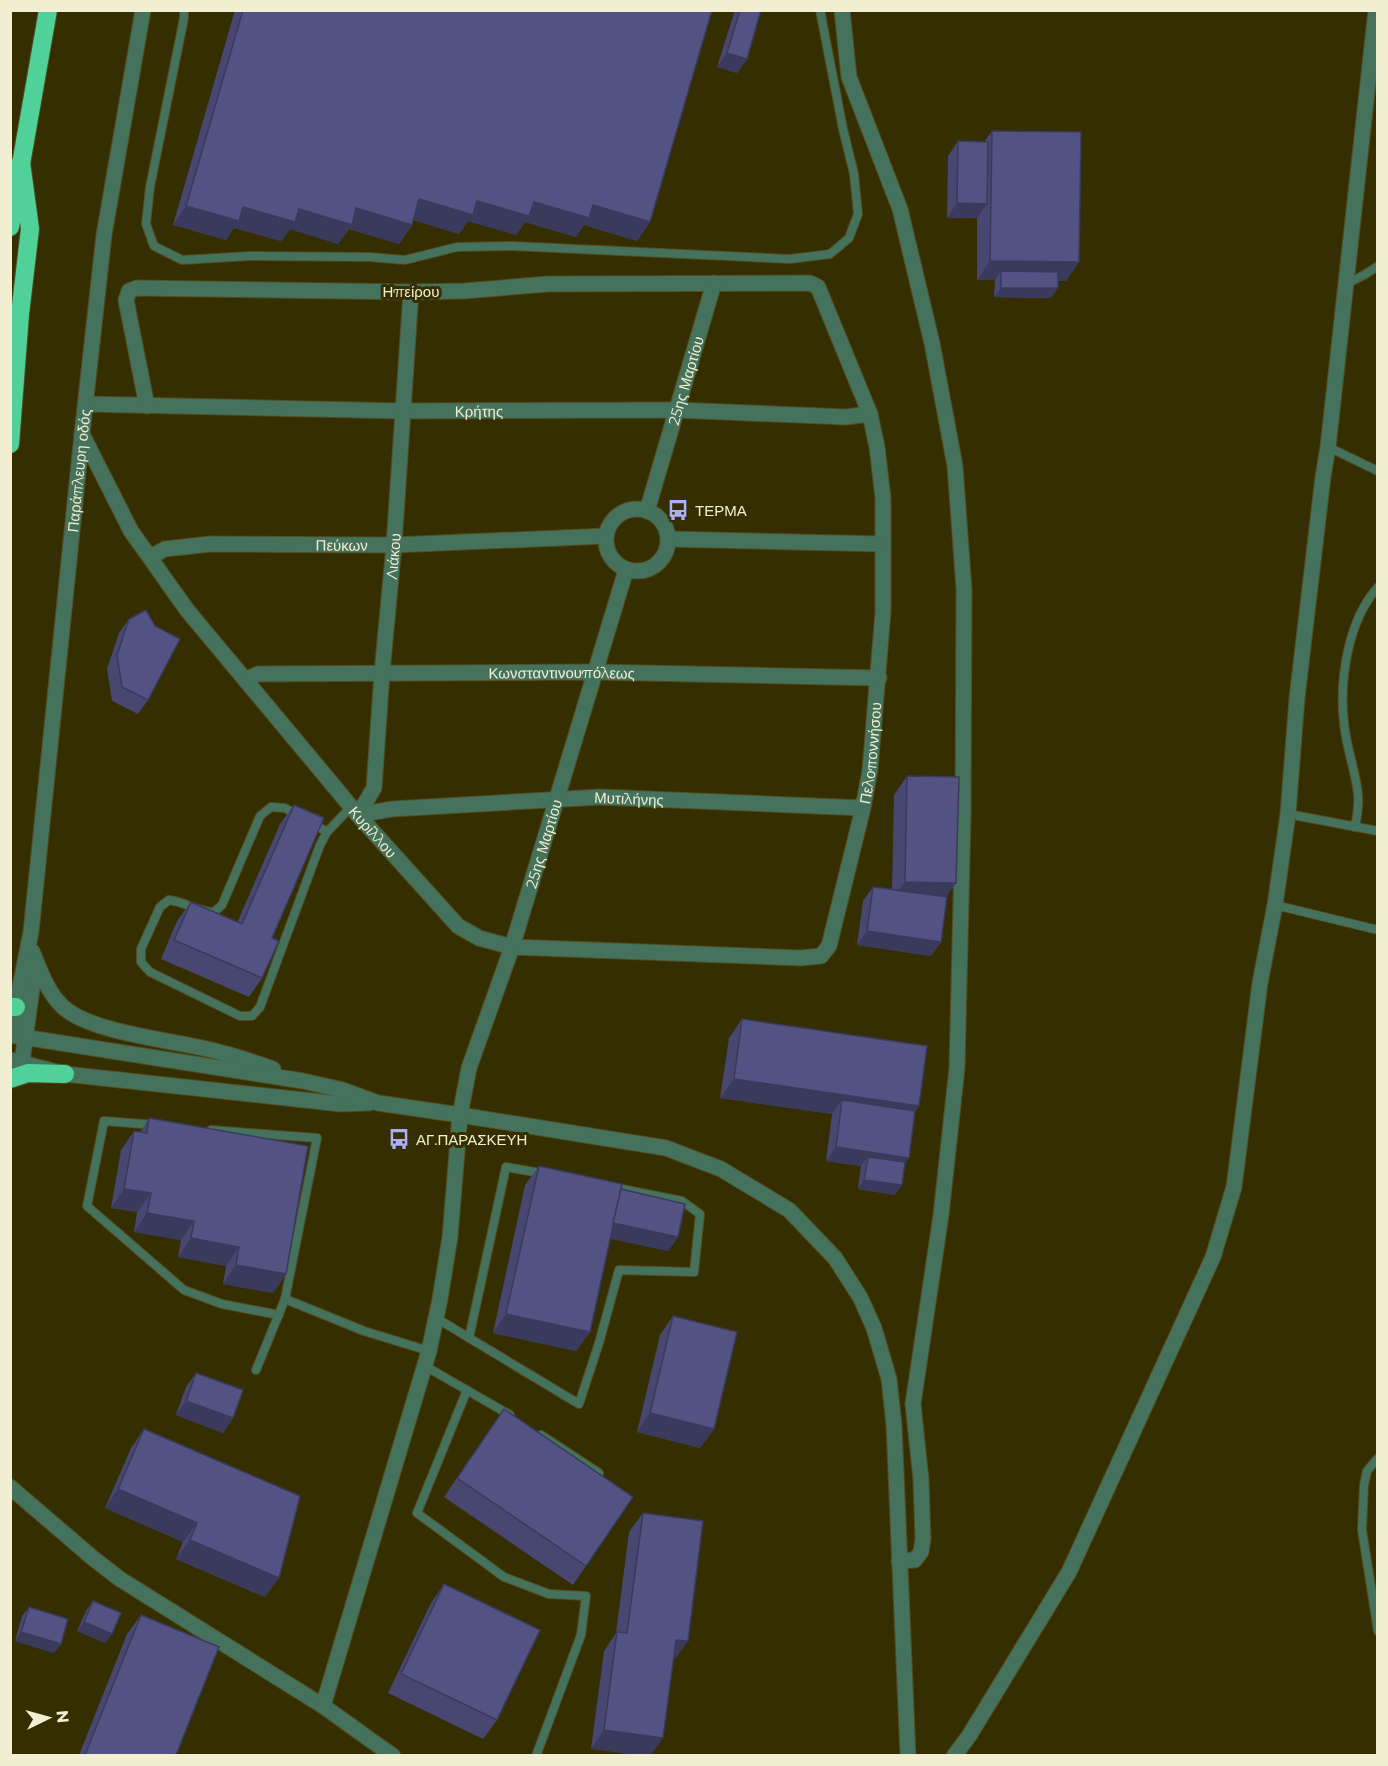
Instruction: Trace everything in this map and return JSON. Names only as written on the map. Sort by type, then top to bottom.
[{"type":"highway","points":[[10,227],[48,10]]},
{"type":"highway","points":[[10,444],[20,314],[30,229],[21,162]]},
{"type":"highway","points":[[10,1079],[28,1073],[65,1074]]},
{"type":"street","name":"Παράπλευρη οδός","points":[[14,1036],[13,1007],[31,932],[104,235],[143,10]]},
{"type":"street","points":[[842,10],[849,76],[900,209],[932,343],[955,466],[964,589],[963,818],[957,1068],[941,1215],[913,1404],[921,1480],[923,1539],[921,1552],[915,1560],[899,1561]]},
{"type":"street","points":[[954,1755],[969,1737],[1069,1572],[1213,1257],[1233,1187],[1260,983],[1275,904],[1288,814],[1297,698],[1328,447],[1376,10]]},
{"type":"street","name":"25ης Μαρτίου","points":[[647,511],[714,283]]},
{"type":"street","name":"Ηπείρου","points":[[147,406],[126,300],[129,291],[137,288],[411,292],[464,291],[549,284],[810,283]]},
{"type":"street","name":"Πελοποννήσου","points":[[810,283],[818,287],[870,414],[877,447],[882,498],[883,544],[884,612],[870,770],[863,808],[829,946],[821,956]]},
{"type":"street","name":"Λιάκου","points":[[354,811],[374,788],[394,545],[411,292]]},
{"type":"street","name":"Κρήτης","points":[[86,404],[403,411],[676,410],[846,417],[870,414]]},
{"type":"street","name":"Κυρίλλου","points":[[82,434],[131,531],[187,610],[354,811],[458,926],[479,938],[512,947],[801,958],[821,956]]},
{"type":"street","points":[[633,509],[647,511],[657,517],[665,527],[668,539],[665,554],[655,565],[641,571],[627,570],[615,562],[607,550],[606,536],[610,523],[620,513],[633,509]]},
{"type":"street","name":"Πεύκων","points":[[150,557],[165,549],[210,544],[394,545],[606,536]]},
{"type":"street","points":[[668,539],[883,544]]},
{"type":"street","name":"25ης Μαρτίου","points":[[323,1706],[427,1359],[450,1237],[460,1115],[469,1068],[512,947],[627,570]]},
{"type":"street","name":"Κωνσταντινουπόλεως","points":[[245,680],[258,674],[595,672],[879,678]]},
{"type":"street","name":"Μυτιλήνης","points":[[354,811],[600,797],[863,808]]},
{"type":"street","name":"Παράπλευρη οδός","points":[[14,1036],[33,981],[31,932]]},
{"type":"street","points":[[33,951],[44,981],[62,1006],[78,1018],[99,1026],[209,1049],[250,1061],[303,1081]]},
{"type":"street","points":[[378,1103],[342,1090],[303,1081],[14,1036],[16,1061],[65,1074],[341,1104],[378,1103],[666,1148],[721,1169],[789,1210],[835,1258],[860,1298],[874,1328],[889,1379],[894,1425],[908,1755]]},
{"type":"street","points":[[10,1487],[120,1579],[323,1706],[393,1755]]},
{"type":"lane","points":[[184,10],[150,187],[146,224],[154,246],[182,260],[262,256],[369,257],[405,261],[457,248],[512,246],[790,259],[830,254],[849,238],[858,214],[854,174],[820,10]]},
{"type":"lane","points":[[1346,284],[1377,266]]},
{"type":"lane","points":[[1328,447],[1377,471]]},
{"type":"lane","points":[[1355,827],[1358,794],[1344,721],[1346,659],[1361,610],[1377,587]]},
{"type":"lane","points":[[327,832],[285,808],[271,807],[260,816],[222,905],[214,912],[205,912],[178,901],[169,900],[159,907],[141,950],[141,962],[150,972],[240,1016],[252,1016],[260,1007],[327,832],[354,811]]},
{"type":"lane","points":[[1288,814],[1377,831]]},
{"type":"lane","points":[[1275,904],[1377,930]]},
{"type":"lane","points":[[163,1126],[104,1121],[87,1206],[184,1290],[222,1304],[279,1315]]},
{"type":"lane","points":[[198,1129],[317,1138],[285,1299],[255,1370]]},
{"type":"lane","points":[[469,1338],[506,1167],[553,1175]]},
{"type":"lane","points":[[436,1318],[579,1404],[619,1270],[694,1272],[700,1214],[682,1201],[599,1184]]},
{"type":"lane","points":[[285,1299],[427,1359],[467,1390],[513,1417]]},
{"type":"lane","points":[[467,1390],[417,1512],[504,1577],[549,1594],[586,1596],[581,1635],[536,1755]]},
{"type":"lane","points":[[532,1429],[599,1473]]},
{"type":"lane","points":[[1377,1458],[1366,1471],[1362,1530],[1377,1631]]},
{"type":"building","points":[[243,10],[712,10],[650,222],[593,205],[589,218],[534,202],[529,216],[477,201],[473,215],[419,199],[412,225],[356,208],[352,225],[299,209],[295,222],[243,207],[239,221],[186,206]]},
{"type":"building","points":[[740,10],[761,10],[747,59],[727,53]]},
{"type":"building","points":[[992,131],[1081,132],[1079,262],[990,261]]},
{"type":"building","points":[[958,141],[988,142],[987,204],[957,203]]},
{"type":"building","points":[[1001,271],[1058,272],[1058,288],[1001,288]]},
{"type":"building","points":[[146,610],[155,626],[180,639],[148,700],[122,687],[117,655],[129,619]]},
{"type":"building","points":[[907,776],[959,777],[956,883],[905,882]]},
{"type":"building","points":[[294,805],[324,818],[272,938],[279,941],[262,978],[174,940],[191,902],[242,924]]},
{"type":"building","points":[[873,887],[947,897],[941,942],[867,931]]},
{"type":"building","points":[[742,1019],[927,1046],[919,1106],[734,1079]]},
{"type":"building","points":[[842,1100],[915,1111],[909,1158],[836,1147]]},
{"type":"building","points":[[149,1118],[308,1146],[286,1274],[236,1265],[239,1247],[191,1238],[194,1221],[147,1213],[151,1193],[124,1189],[134,1131],[147,1133]]},
{"type":"building","points":[[868,1157],[905,1162],[902,1185],[864,1180]]},
{"type":"building","points":[[539,1166],[622,1184],[590,1332],[506,1314]]},
{"type":"building","points":[[621,1189],[685,1204],[678,1237],[613,1223]]},
{"type":"building","points":[[673,1316],[737,1332],[714,1429],[650,1413]]},
{"type":"building","points":[[196,1373],[243,1390],[233,1418],[186,1401]]},
{"type":"building","points":[[504,1409],[633,1497],[586,1566],[457,1478]]},
{"type":"building","points":[[144,1429],[300,1496],[279,1578],[190,1540],[197,1523],[118,1489]]},
{"type":"building","points":[[643,1513],[703,1521],[688,1641],[676,1640],[663,1738],[604,1730],[617,1632],[627,1633]]},
{"type":"building","points":[[444,1584],[540,1630],[497,1720],[401,1674]]},
{"type":"building","points":[[93,1601],[121,1613],[112,1634],[84,1622]]},
{"type":"building","points":[[29,1607],[68,1619],[61,1644],[21,1632]]},
{"type":"building","points":[[141,1615],[219,1647],[176,1755],[85,1755]]},
{"type":"place","name":"ΤΕΡΜΑ","points":[[678,510]]},
{"type":"place","name":"ΑΓ.ΠΑΡΑΣΚΕΥΗ","points":[[399,1139]]}]
